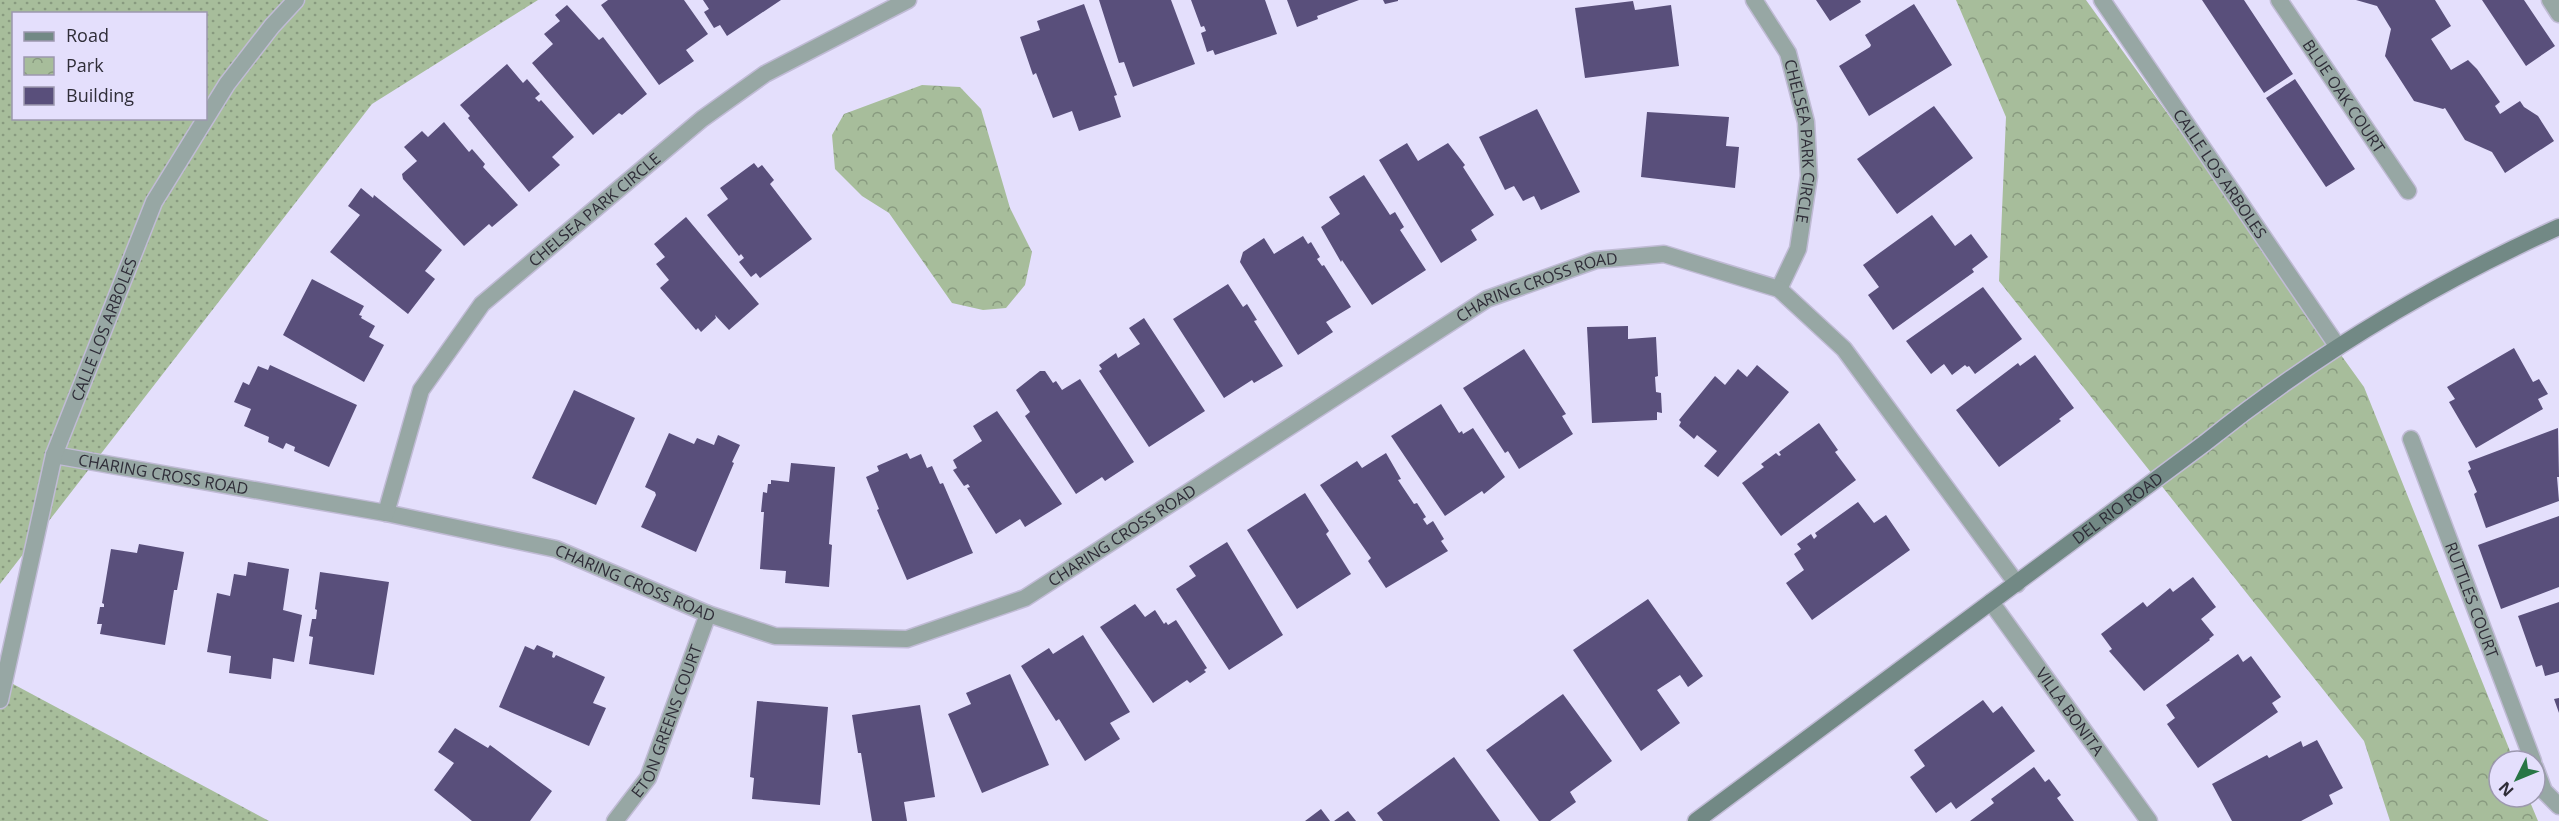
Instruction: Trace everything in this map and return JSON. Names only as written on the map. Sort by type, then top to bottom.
[{"type":"main road","name":"DEL RIO ROAD","points":[[1696,821],[2017,584],[2247,409],[2338,347],[2432,291],[2503,252],[2559,227]]},
{"type":"street","name":"CALLE LOS ARBOLES","points":[[207,116],[227,84],[272,26],[296,0]]},
{"type":"street","name":"CHELSEA PARK CIRCLE","points":[[386,513],[421,390],[482,304],[702,119],[757,79],[908,0]]},
{"type":"street","name":"CHELSEA PARK CIRCLE","points":[[1754,0],[1788,52],[1806,122],[1809,177],[1802,226],[1798,249],[1779,290]]},
{"type":"street","name":"CALLE LOS ARBOLES","points":[[2102,0],[2338,347]]},
{"type":"street","name":"BLUE OAK COURT","points":[[2279,0],[2408,191]]},
{"type":"street","points":[[2550,0],[2559,14]]},
{"type":"street","name":"CALLE LOS ARBOLES","points":[[0,700],[54,456],[154,202],[205,120]]},
{"type":"street","name":"CHARING CROSS ROAD","points":[[54,456],[386,513],[556,549],[708,614],[775,636],[907,639],[1025,598],[1487,299],[1596,260],[1664,254],[1779,290],[1844,349],[2017,584]]},
{"type":"street","name":"RUTTLES COURT","points":[[2411,439],[2528,749]]},
{"type":"street","name":"VILLA BONITA","points":[[1991,602],[2149,821]]},
{"type":"street","name":"ETON GREENS COURT","points":[[615,821],[648,778],[708,614]]},
{"type":"street","points":[[2547,794],[2559,806]]},
{"type":"green space","points":[[0,0],[538,0],[372,104],[0,584]]},
{"type":"green space","points":[[1956,0],[2086,0],[2364,387],[2509,749],[2487,749],[2487,809],[2533,809],[2538,821],[2390,821],[2364,741],[1999,281],[2006,117]]},
{"type":"green space","points":[[922,85],[960,87],[981,109],[1010,208],[1032,252],[1025,285],[1006,308],[983,310],[952,303],[889,213],[862,196],[835,169],[832,135],[844,114]]},
{"type":"green space","points":[[0,677],[269,821],[0,821]]},
{"type":"building","points":[[608,0],[684,0],[708,34],[686,50],[694,61],[659,85],[601,5]]},
{"type":"building","points":[[703,0],[781,0],[727,36],[720,25],[714,28],[704,12],[709,9]]},
{"type":"building","points":[[1099,0],[1171,0],[1195,64],[1133,87],[1124,62],[1119,63]]},
{"type":"building","points":[[1191,0],[1265,0],[1277,34],[1215,55],[1213,50],[1207,52],[1201,33],[1206,31],[1204,26],[1201,27]]},
{"type":"building","points":[[1287,0],[1359,0],[1317,16],[1318,19],[1297,27]]},
{"type":"building","points":[[1383,0],[1398,0],[1398,1],[1385,4]]},
{"type":"building","points":[[1816,0],[1860,0],[1861,2],[1830,21]]},
{"type":"building","points":[[2202,0],[2244,0],[2293,74],[2264,93]]},
{"type":"building","points":[[2356,0],[2435,0],[2451,26],[2431,39],[2451,70],[2468,60],[2500,102],[2495,106],[2500,114],[2520,101],[2524,107],[2538,116],[2554,141],[2505,173],[2492,152],[2465,140],[2445,108],[2414,101],[2385,56],[2391,29],[2377,6]]},
{"type":"building","points":[[2482,0],[2524,0],[2555,46],[2526,66]]},
{"type":"building","points":[[1633,1],[1635,10],[1671,5],[1679,66],[1585,78],[1575,8]]},
{"type":"building","points":[[1084,4],[1117,95],[1114,96],[1121,117],[1079,131],[1072,111],[1053,118],[1036,73],[1033,75],[1020,37],[1040,30],[1037,21]]},
{"type":"building","points":[[1914,4],[1952,65],[1869,116],[1839,66],[1870,47],[1865,35]]},
{"type":"building","points":[[567,5],[599,40],[603,37],[647,94],[593,135],[532,63],[553,44],[544,34],[560,21],[555,15]]},
{"type":"building","points":[[507,64],[523,83],[527,79],[540,94],[535,98],[539,102],[541,100],[574,137],[552,157],[560,165],[529,192],[468,118],[470,116],[460,105]]},
{"type":"building","points":[[2295,79],[2355,169],[2326,187],[2266,98]]},
{"type":"building","points":[[1934,106],[1973,158],[1897,214],[1857,159]]},
{"type":"building","points":[[1537,109],[1580,192],[1541,210],[1534,196],[1523,201],[1514,186],[1505,190],[1479,137]]},
{"type":"building","points":[[1647,112],[1729,117],[1726,146],[1739,147],[1735,188],[1641,177]]},
{"type":"building","points":[[444,122],[469,152],[472,149],[485,164],[483,167],[518,205],[492,227],[489,224],[464,246],[403,179],[402,174],[417,161],[404,147],[422,131],[428,137]]},
{"type":"building","points":[[1407,143],[1418,161],[1448,143],[1465,165],[1463,167],[1494,215],[1471,230],[1477,240],[1441,263],[1379,160]]},
{"type":"building","points":[[754,163],[758,168],[762,165],[774,180],[770,184],[812,239],[760,278],[756,273],[751,277],[739,262],[744,258],[741,254],[739,256],[707,215],[728,199],[720,188]]},
{"type":"building","points":[[1364,175],[1390,215],[1395,212],[1404,227],[1400,230],[1426,270],[1372,305],[1342,260],[1341,262],[1321,227],[1340,214],[1329,197]]},
{"type":"building","points":[[361,188],[373,198],[374,195],[442,250],[425,271],[435,279],[408,314],[330,252],[360,215],[348,206]]},
{"type":"building","points":[[1932,215],[1955,246],[1971,234],[1988,257],[1972,269],[1974,272],[1893,330],[1868,295],[1879,287],[1863,265]]},
{"type":"building","points":[[686,217],[759,304],[729,330],[715,315],[716,318],[701,332],[698,328],[696,330],[660,288],[669,280],[656,264],[665,257],[654,244]]},
{"type":"building","points":[[1303,236],[1308,244],[1311,242],[1320,257],[1317,259],[1322,266],[1324,265],[1351,307],[1326,322],[1333,332],[1298,355],[1240,262],[1243,252],[1264,238],[1274,254]]},
{"type":"building","points":[[312,279],[364,306],[359,315],[375,326],[369,337],[384,345],[364,382],[283,335]]},
{"type":"building","points":[[1228,284],[1243,307],[1247,304],[1257,320],[1254,321],[1283,366],[1254,383],[1252,380],[1224,398],[1173,319]]},
{"type":"building","points":[[1983,287],[2022,339],[1975,374],[1969,366],[1965,365],[1952,375],[1944,364],[1931,374],[1906,341]]},
{"type":"building","points":[[1144,318],[1205,411],[1149,447],[1099,371],[1102,369],[1099,365],[1116,353],[1118,358],[1140,344],[1129,328]]},
{"type":"building","points":[[1628,326],[1628,339],[1656,337],[1658,376],[1655,377],[1656,392],[1661,393],[1662,413],[1657,412],[1657,420],[1592,423],[1587,327]]},
{"type":"building","points":[[2514,348],[2533,382],[2539,379],[2548,394],[2538,399],[2543,409],[2476,448],[2449,402],[2455,399],[2447,387]]},
{"type":"building","points":[[1524,349],[1566,414],[1562,416],[1573,434],[1519,469],[1508,451],[1505,453],[1463,388]]},
{"type":"building","points":[[2035,355],[2074,408],[2059,419],[2061,421],[1999,467],[1956,410],[2018,363],[2020,366]]},
{"type":"building","points":[[270,365],[357,405],[329,467],[294,451],[295,447],[286,443],[283,449],[268,442],[269,437],[244,426],[251,409],[234,402],[243,382],[249,385],[258,366],[268,370]]},
{"type":"building","points":[[1757,365],[1789,392],[1718,477],[1704,466],[1717,451],[1697,435],[1694,439],[1679,426],[1681,422],[1679,420],[1715,376],[1725,385],[1738,369],[1747,377]]},
{"type":"building","points":[[1040,371],[1045,371],[1053,383],[1056,381],[1062,390],[1080,379],[1134,462],[1105,481],[1102,477],[1076,494],[1025,416],[1030,412],[1016,390]]},
{"type":"building","points":[[574,390],[635,418],[596,505],[532,478]]},
{"type":"building","points":[[1441,404],[1459,433],[1462,431],[1463,434],[1473,428],[1505,477],[1484,494],[1482,491],[1445,516],[1391,436]]},
{"type":"building","points":[[997,411],[1062,504],[1025,527],[1020,519],[996,534],[967,488],[970,487],[968,484],[964,486],[953,470],[957,468],[953,460],[982,441],[973,426]]},
{"type":"building","points":[[1819,423],[1838,450],[1835,452],[1856,480],[1781,536],[1742,483],[1764,467],[1761,464],[1776,453],[1781,455],[1779,452]]},
{"type":"building","points":[[2558,428],[2559,501],[2486,528],[2474,494],[2477,492],[2468,471],[2471,469],[2468,462]]},
{"type":"building","points":[[669,433],[694,444],[697,438],[714,445],[718,435],[740,445],[696,552],[641,527],[656,495],[655,492],[645,487]]},
{"type":"building","points":[[907,453],[910,459],[921,454],[927,468],[932,466],[940,484],[943,483],[973,553],[907,580],[877,510],[879,509],[866,477],[879,471],[877,466]]},
{"type":"building","points":[[1386,453],[1401,479],[1398,480],[1414,504],[1417,503],[1426,517],[1423,519],[1427,525],[1433,521],[1448,551],[1386,588],[1368,561],[1371,558],[1320,485],[1357,461],[1362,468]]},
{"type":"building","points":[[791,463],[835,467],[829,544],[832,545],[829,587],[785,583],[786,571],[760,569],[763,492],[767,493],[771,480],[789,482]]},
{"type":"building","points":[[1305,493],[1329,531],[1326,534],[1351,574],[1297,609],[1247,530]]},
{"type":"building","points":[[1858,502],[1874,523],[1886,515],[1910,550],[1812,620],[1786,583],[1804,570],[1794,554],[1801,549],[1797,544],[1811,534],[1814,539],[1817,536],[1815,533]]},
{"type":"building","points":[[2559,516],[2559,587],[2501,609],[2478,545]]},
{"type":"building","points":[[1227,542],[1283,635],[1229,670],[1176,589],[1196,576],[1189,566]]},
{"type":"building","points":[[139,544],[184,552],[177,590],[174,590],[165,645],[100,634],[102,624],[97,624],[100,607],[104,607],[102,603],[111,549],[137,553]]},
{"type":"building","points":[[248,562],[289,569],[283,610],[302,615],[294,662],[273,658],[271,679],[229,673],[231,656],[207,652],[217,593],[230,596],[234,574],[246,576]]},
{"type":"building","points":[[320,572],[389,582],[374,675],[309,664],[313,637],[309,636],[312,619],[316,619],[317,610],[315,609]]},
{"type":"building","points":[[2193,577],[2216,607],[2201,619],[2214,635],[2144,691],[2109,651],[2112,649],[2101,634],[2143,602],[2147,607],[2170,588],[2173,592]]},
{"type":"building","points":[[1648,599],[1703,676],[1688,687],[1680,675],[1657,690],[1680,723],[1641,751],[1573,650]]},
{"type":"building","points":[[2559,602],[2559,672],[2545,676],[2542,665],[2536,667],[2518,616]]},
{"type":"building","points":[[1135,604],[1145,617],[1155,610],[1164,624],[1166,622],[1168,625],[1176,620],[1207,668],[1204,670],[1206,672],[1190,683],[1187,680],[1153,703],[1100,627]]},
{"type":"building","points":[[1083,635],[1130,712],[1110,723],[1120,739],[1085,761],[1059,719],[1056,721],[1021,666],[1049,648],[1053,654]]},
{"type":"building","points":[[537,645],[553,652],[552,657],[554,658],[556,655],[605,677],[593,703],[606,708],[589,746],[499,707],[525,646],[534,650]]},
{"type":"building","points":[[2238,654],[2243,662],[2251,656],[2281,697],[2272,703],[2278,712],[2198,768],[2167,724],[2175,718],[2166,705]]},
{"type":"building","points":[[1010,674],[1049,765],[982,793],[948,714],[971,704],[966,693]]},
{"type":"building","points":[[1563,694],[1612,761],[1570,792],[1576,802],[1550,821],[1539,821],[1486,750]]},
{"type":"building","points":[[2559,698],[2559,713],[2554,699]]},
{"type":"building","points":[[1983,700],[1993,713],[2002,706],[2035,751],[1956,809],[1951,802],[1936,813],[1910,777],[1925,766],[1914,750]]},
{"type":"building","points":[[757,701],[828,707],[820,805],[752,799],[754,778],[750,777]]},
{"type":"building","points":[[920,705],[935,797],[904,802],[907,821],[872,821],[852,715]]},
{"type":"building","points":[[455,728],[488,748],[490,745],[552,791],[530,821],[472,821],[434,790],[454,763],[438,752]]},
{"type":"building","points":[[2317,740],[2343,788],[2329,795],[2333,804],[2301,821],[2232,821],[2212,784],[2267,755],[2269,758],[2301,741],[2303,747]]},
{"type":"building","points":[[1454,757],[1500,821],[1383,821],[1377,813]]},
{"type":"building","points":[[2034,767],[2045,782],[2049,779],[2061,795],[2057,798],[2074,821],[1970,821],[1994,803],[1991,799]]},
{"type":"building","points":[[1321,809],[1330,821],[1305,821]]},
{"type":"building","points":[[1348,811],[1356,821],[1334,821]]}]
